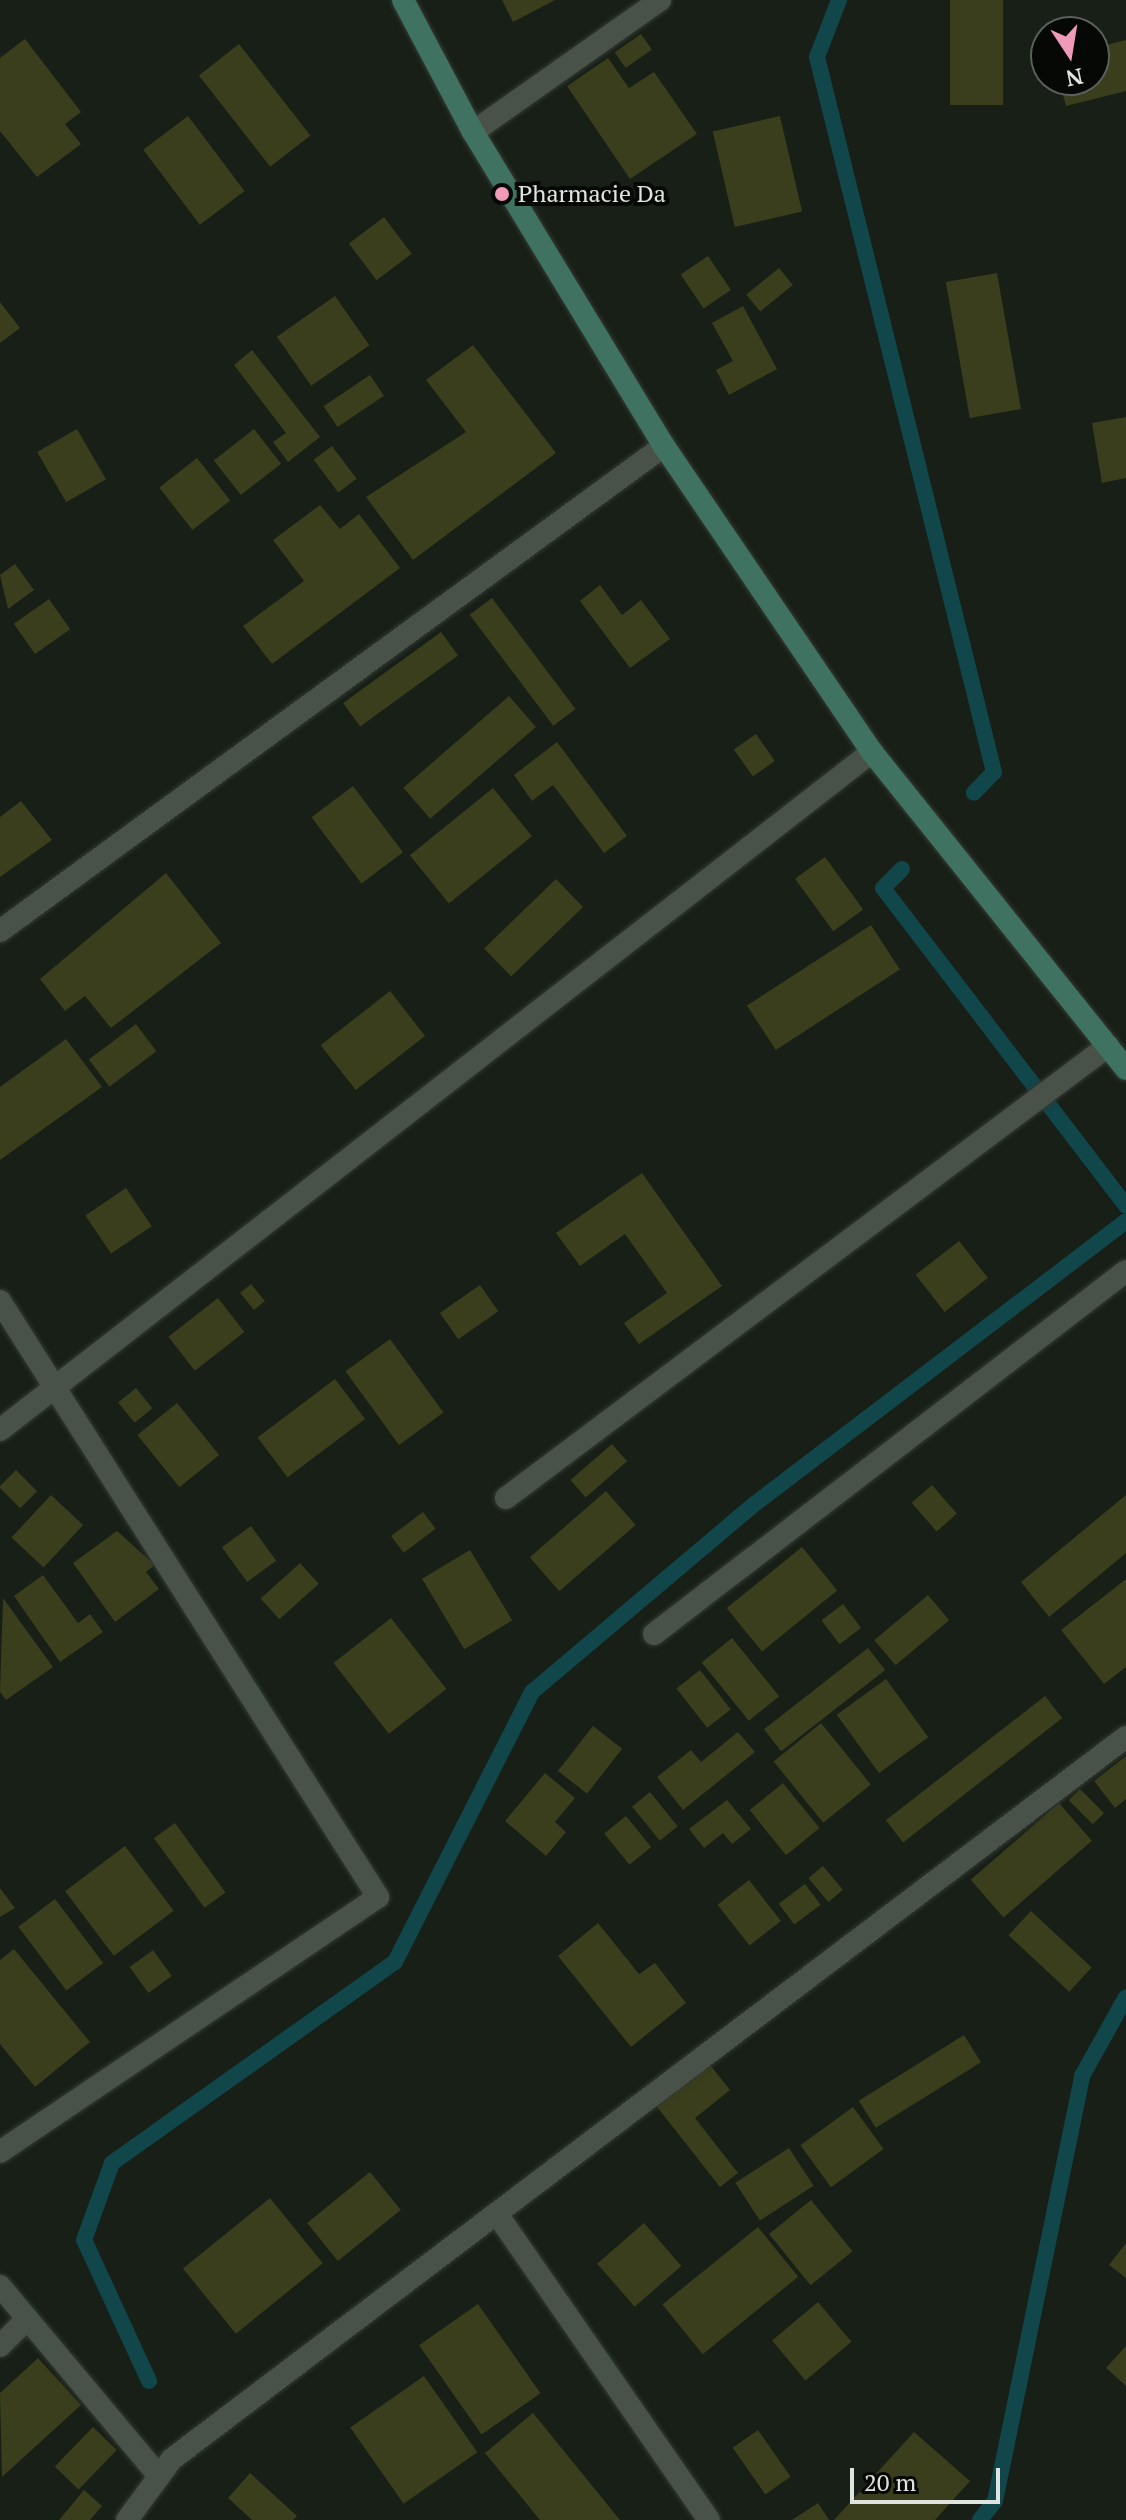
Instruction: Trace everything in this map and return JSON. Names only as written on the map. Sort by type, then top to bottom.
[{"type":"main road","points":[[403,0],[473,132],[664,446],[872,752],[1126,1069]]},
{"type":"street","points":[[473,132],[660,0]]},
{"type":"street","points":[[0,931],[664,446]]},
{"type":"street","points":[[0,1430],[872,752]]},
{"type":"street","points":[[506,1498],[1108,1046]]},
{"type":"street","points":[[654,1634],[1126,1271]]},
{"type":"street","points":[[0,1301],[378,1897],[0,2152]]},
{"type":"street","points":[[127,2520],[159,2476],[497,2214],[1126,1737]]},
{"type":"street","points":[[497,2214],[709,2520]]},
{"type":"street","points":[[0,2286],[159,2476]]},
{"type":"street","points":[[0,2346],[27,2319]]},
{"type":"building","points":[[502,0],[555,0],[513,22]]},
{"type":"building","points":[[950,0],[1003,0],[1003,105],[950,105]]},
{"type":"building","points":[[641,34],[652,50],[626,68],[615,52]]},
{"type":"building","points":[[25,39],[81,112],[65,124],[81,144],[37,177],[0,131],[0,58]]},
{"type":"building","points":[[1126,40],[1126,91],[1110,95],[1110,44]]},
{"type":"building","points":[[239,44],[310,135],[270,167],[199,75]]},
{"type":"building","points":[[608,58],[629,88],[654,72],[697,134],[630,179],[567,86]]},
{"type":"building","points":[[1063,96],[1106,96],[1066,106]]},
{"type":"building","points":[[188,116],[245,191],[200,225],[143,150]]},
{"type":"building","points":[[780,116],[802,211],[735,227],[713,132]]},
{"type":"building","points":[[384,217],[412,254],[377,280],[349,243]]},
{"type":"building","points":[[708,256],[731,290],[704,308],[681,274]]},
{"type":"building","points":[[779,268],[793,285],[760,312],[746,294]]},
{"type":"building","points":[[997,273],[1021,409],[970,418],[946,282]]},
{"type":"building","points":[[335,296],[369,345],[311,386],[277,337]]},
{"type":"building","points":[[0,302],[20,328],[0,343]]},
{"type":"building","points":[[743,306],[777,369],[729,395],[716,370],[733,361],[712,323]]},
{"type":"building","points":[[473,345],[556,453],[413,560],[366,497],[466,432],[426,380]]},
{"type":"building","points":[[252,350],[320,437],[288,462],[273,442],[286,433],[234,365]]},
{"type":"building","points":[[370,375],[384,396],[338,427],[324,406]]},
{"type":"building","points":[[1126,417],[1126,478],[1102,483],[1092,423]]},
{"type":"building","points":[[77,429],[106,479],[66,502],[37,452]]},
{"type":"building","points":[[254,429],[281,464],[241,495],[214,460]]},
{"type":"building","points":[[332,446],[357,479],[338,493],[314,460]]},
{"type":"building","points":[[197,458],[230,501],[192,530],[159,488]]},
{"type":"building","points":[[320,505],[340,529],[359,514],[400,568],[272,664],[243,626],[304,581],[273,540]]},
{"type":"building","points":[[15,564],[34,590],[8,609],[0,575]]},
{"type":"building","points":[[600,585],[622,615],[641,600],[670,639],[630,668],[580,601]]},
{"type":"building","points":[[492,598],[576,709],[553,726],[470,615]]},
{"type":"building","points":[[49,599],[70,629],[35,654],[14,624]]},
{"type":"building","points":[[441,632],[458,655],[360,727],[343,703]]},
{"type":"building","points":[[509,696],[536,727],[430,819],[403,788]]},
{"type":"building","points":[[756,734],[775,761],[753,777],[734,749]]},
{"type":"building","points":[[557,742],[627,836],[604,853],[553,785],[532,801],[514,775]]},
{"type":"building","points":[[353,786],[403,852],[361,884],[311,817]]},
{"type":"building","points":[[493,788],[532,836],[449,904],[410,855]]},
{"type":"building","points":[[21,801],[52,840],[0,877],[0,817]]},
{"type":"building","points":[[825,857],[863,910],[833,931],[795,879]]},
{"type":"building","points":[[166,873],[221,943],[111,1028],[85,996],[65,1011],[40,979]]},
{"type":"building","points":[[556,879],[583,907],[511,977],[484,948]]},
{"type":"building","points":[[871,925],[900,969],[776,1050],[747,1006]]},
{"type":"building","points":[[390,991],[425,1036],[356,1090],[321,1045]]},
{"type":"building","points":[[136,1024],[156,1051],[109,1087],[89,1060]]},
{"type":"building","points":[[66,1039],[102,1087],[0,1160],[0,1087]]},
{"type":"building","points":[[642,1173],[722,1286],[639,1344],[624,1323],[667,1293],[625,1234],[580,1266],[556,1233]]},
{"type":"building","points":[[126,1188],[152,1226],[111,1254],[85,1215]]},
{"type":"building","points":[[959,1241],[988,1278],[945,1312],[916,1275]]},
{"type":"building","points":[[251,1284],[265,1301],[254,1310],[240,1293]]},
{"type":"building","points":[[480,1285],[498,1311],[458,1339],[440,1313]]},
{"type":"building","points":[[218,1298],[244,1332],[195,1371],[168,1337]]},
{"type":"building","points":[[390,1339],[443,1413],[399,1445],[346,1371]]},
{"type":"building","points":[[335,1379],[365,1419],[288,1477],[258,1437]]},
{"type":"building","points":[[136,1388],[152,1408],[134,1423],[118,1402]]},
{"type":"building","points":[[177,1403],[219,1455],[180,1487],[137,1435]]},
{"type":"building","points":[[612,1444],[627,1461],[586,1497],[570,1480]]},
{"type":"building","points":[[16,1470],[37,1491],[20,1508],[0,1488]]},
{"type":"building","points":[[932,1485],[957,1514],[937,1531],[912,1503]]},
{"type":"building","points":[[606,1491],[636,1525],[559,1591],[530,1557]]},
{"type":"building","points":[[51,1495],[83,1525],[44,1567],[11,1537]]},
{"type":"building","points":[[1126,1495],[1126,1553],[1049,1617],[1021,1582]]},
{"type":"building","points":[[423,1512],[436,1529],[404,1553],[391,1536]]},
{"type":"building","points":[[251,1526],[276,1561],[247,1582],[222,1547]]},
{"type":"building","points":[[117,1531],[155,1565],[146,1572],[159,1589],[115,1622],[73,1563]]},
{"type":"building","points":[[802,1547],[837,1591],[762,1652],[727,1608]]},
{"type":"building","points":[[470,1550],[512,1620],[464,1649],[422,1579]]},
{"type":"building","points":[[300,1563],[319,1584],[279,1619],[261,1598]]},
{"type":"building","points":[[43,1575],[78,1623],[90,1614],[103,1632],[60,1662],[14,1596]]},
{"type":"building","points":[[1126,1579],[1126,1667],[1104,1684],[1061,1630]]},
{"type":"building","points":[[928,1595],[949,1620],[896,1665],[874,1640]]},
{"type":"building","points":[[3,1598],[53,1667],[6,1700],[0,1692]]},
{"type":"building","points":[[843,1604],[861,1628],[839,1644],[821,1620]]},
{"type":"building","points":[[391,1618],[446,1689],[389,1734],[333,1663]]},
{"type":"building","points":[[732,1638],[779,1696],[749,1721],[702,1663]]},
{"type":"building","points":[[868,1648],[885,1670],[781,1751],[764,1729]]},
{"type":"building","points":[[700,1670],[731,1709],[707,1728],[676,1688]]},
{"type":"building","points":[[886,1679],[928,1737],[879,1773],[837,1715]]},
{"type":"building","points":[[1045,1696],[1062,1718],[903,1842],[886,1820]]},
{"type":"building","points":[[821,1723],[871,1784],[823,1823],[774,1761]]},
{"type":"building","points":[[593,1726],[622,1749],[587,1794],[558,1771]]},
{"type":"building","points":[[738,1732],[755,1752],[683,1810],[657,1777],[691,1750],[701,1762]]},
{"type":"building","points":[[1126,1756],[1126,1799],[1115,1808],[1094,1781]]},
{"type":"building","points":[[545,1773],[575,1798],[555,1822],[566,1832],[546,1856],[505,1821]]},
{"type":"building","points":[[783,1783],[820,1828],[786,1855],[750,1810]]},
{"type":"building","points":[[1080,1789],[1104,1813],[1093,1824],[1069,1800]]},
{"type":"building","points":[[650,1792],[678,1826],[660,1841],[632,1806]]},
{"type":"building","points":[[727,1800],[751,1829],[732,1844],[723,1833],[704,1848],[689,1829]]},
{"type":"building","points":[[1059,1803],[1092,1841],[1004,1917],[971,1880]]},
{"type":"building","points":[[626,1816],[651,1847],[629,1865],[604,1834]]},
{"type":"building","points":[[175,1823],[226,1893],[205,1908],[154,1838]]},
{"type":"building","points":[[125,1846],[174,1911],[114,1956],[65,1891]]},
{"type":"building","points":[[823,1866],[843,1890],[828,1902],[808,1878]]},
{"type":"building","points":[[749,1880],[781,1921],[749,1946],[717,1905]]},
{"type":"building","points":[[805,1884],[821,1905],[794,1925],[779,1904]]},
{"type":"building","points":[[0,1888],[15,1908],[0,1917]]},
{"type":"building","points":[[55,1899],[103,1963],[66,1991],[18,1927]]},
{"type":"building","points":[[1031,1911],[1092,1968],[1069,1992],[1008,1935]]},
{"type":"building","points":[[598,1923],[639,1974],[655,1963],[686,2003],[631,2047],[558,1956]]},
{"type":"building","points":[[14,1949],[90,2042],[35,2087],[0,2044],[0,1960]]},
{"type":"building","points":[[153,1950],[172,1976],[148,1993],[130,1967]]},
{"type":"building","points":[[964,2035],[981,2062],[876,2128],[859,2101]]},
{"type":"building","points":[[707,2061],[730,2090],[695,2118],[738,2173],[720,2187],[654,2103]]},
{"type":"building","points":[[853,2107],[884,2149],[831,2187],[800,2145]]},
{"type":"building","points":[[789,2148],[814,2186],[760,2221],[735,2183]]},
{"type":"building","points":[[370,2172],[401,2210],[338,2261],[307,2223]]},
{"type":"building","points":[[270,2198],[323,2263],[236,2334],[183,2268]]},
{"type":"building","points":[[811,2200],[853,2251],[811,2285],[769,2234]]},
{"type":"building","points":[[644,2223],[681,2266],[635,2307],[597,2264]]},
{"type":"building","points":[[758,2227],[798,2277],[703,2354],[662,2304]]},
{"type":"building","points":[[1126,2243],[1126,2278],[1109,2265]]},
{"type":"building","points":[[818,2302],[851,2342],[805,2380],[772,2341]]},
{"type":"building","points":[[478,2304],[541,2393],[482,2435],[419,2345]]},
{"type":"building","points":[[1126,2346],[1126,2386],[1106,2368]]},
{"type":"building","points":[[38,2358],[81,2405],[2,2477],[0,2393]]},
{"type":"building","points":[[424,2376],[477,2452],[404,2504],[350,2428]]},
{"type":"building","points":[[533,2413],[620,2520],[540,2520],[485,2453]]},
{"type":"building","points":[[93,2427],[117,2450],[79,2489],[55,2467]]},
{"type":"building","points":[[758,2430],[791,2477],[765,2494],[733,2448]]},
{"type":"building","points":[[914,2432],[970,2481],[935,2520],[834,2520]]},
{"type":"building","points":[[250,2473],[297,2516],[293,2520],[252,2520],[228,2498]]},
{"type":"building","points":[[84,2490],[102,2506],[90,2520],[59,2520]]},
{"type":"building","points":[[818,2503],[829,2520],[792,2520]]},
{"type":"waterway","points":[[839,0],[817,57],[994,772],[974,793]]},
{"type":"waterway","points":[[902,869],[883,888],[1126,1206]]},
{"type":"waterway","points":[[149,2381],[84,2240],[112,2163],[395,1962],[532,1692],[756,1503],[1126,1221]]},
{"type":"waterway","points":[[980,2520],[995,2501],[1082,2076],[1126,1997]]},
{"type":"place","name":"Pharmacie Da","points":[[502,194]]}]
